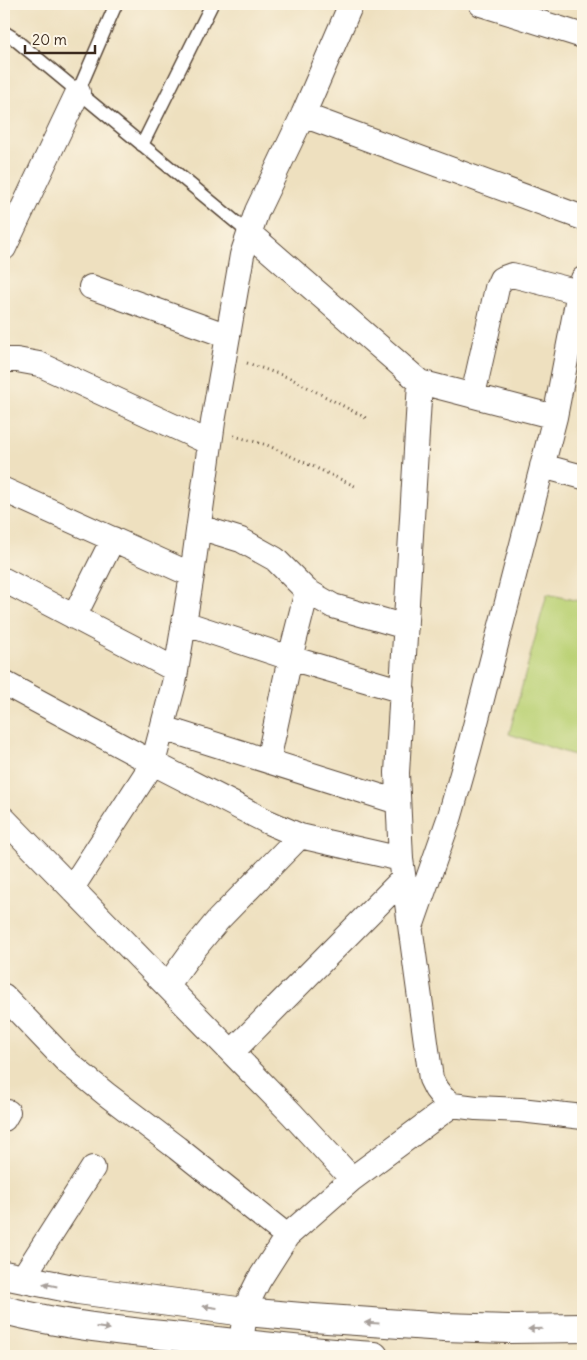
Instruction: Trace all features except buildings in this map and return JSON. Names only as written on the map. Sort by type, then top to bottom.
[{"type":"main road","points":[[13,1277],[78,1290],[245,1312],[341,1321],[509,1329],[583,1328]]},
{"type":"main road","points":[[4,1310],[73,1324],[240,1344],[374,1356]]},
{"type":"street","points":[[72,888],[152,763],[174,683],[192,574],[211,437],[242,256],[257,211],[303,115],[351,4]]},
{"type":"street","points":[[482,4],[583,36]]},
{"type":"street","points":[[4,248],[78,92]]},
{"type":"street","points":[[303,115],[583,218]]},
{"type":"street","points":[[249,233],[420,382],[555,417]]},
{"type":"street","points":[[410,930],[450,816],[469,749],[555,417],[581,286],[512,275],[501,280],[496,288],[473,395]]},
{"type":"street","points":[[91,287],[226,346]]},
{"type":"street","points":[[4,360],[39,364],[211,437]]},
{"type":"street","points":[[420,382],[397,773],[402,869],[431,1079],[443,1098],[452,1105],[583,1117]]},
{"type":"street","points":[[542,466],[583,477]]},
{"type":"street","points":[[4,490],[192,574]]},
{"type":"street","points":[[199,527],[241,540],[275,559],[307,591],[333,606],[406,627]]},
{"type":"street","points":[[74,617],[113,539]]},
{"type":"street","points":[[4,580],[176,670]]},
{"type":"street","points":[[268,761],[290,658],[307,591]]},
{"type":"street","points":[[184,622],[290,658],[402,691]]},
{"type":"street","points":[[4,684],[268,822],[300,836],[402,869]]},
{"type":"street","points":[[163,728],[398,802]]},
{"type":"street","points":[[4,819],[292,1114],[352,1179]]},
{"type":"street","points":[[167,986],[218,920],[300,836]]},
{"type":"street","points":[[232,1052],[402,869]]},
{"type":"street","points":[[4,996],[68,1063],[287,1236]]},
{"type":"street","points":[[240,1344],[245,1312],[250,1296],[287,1236],[352,1179],[452,1105]]},
{"type":"street","points":[[13,1277],[93,1168]]},
{"type":"lane","points":[[78,92],[116,4]]},
{"type":"lane","points":[[142,145],[212,4]]},
{"type":"lane","points":[[4,32],[249,233]]},
{"type":"path","points":[[226,346],[366,418]]},
{"type":"path","points":[[211,437],[235,436],[267,445],[357,487]]},
{"type":"green space","points":[[547,594],[583,602],[583,758],[509,734]]}]
